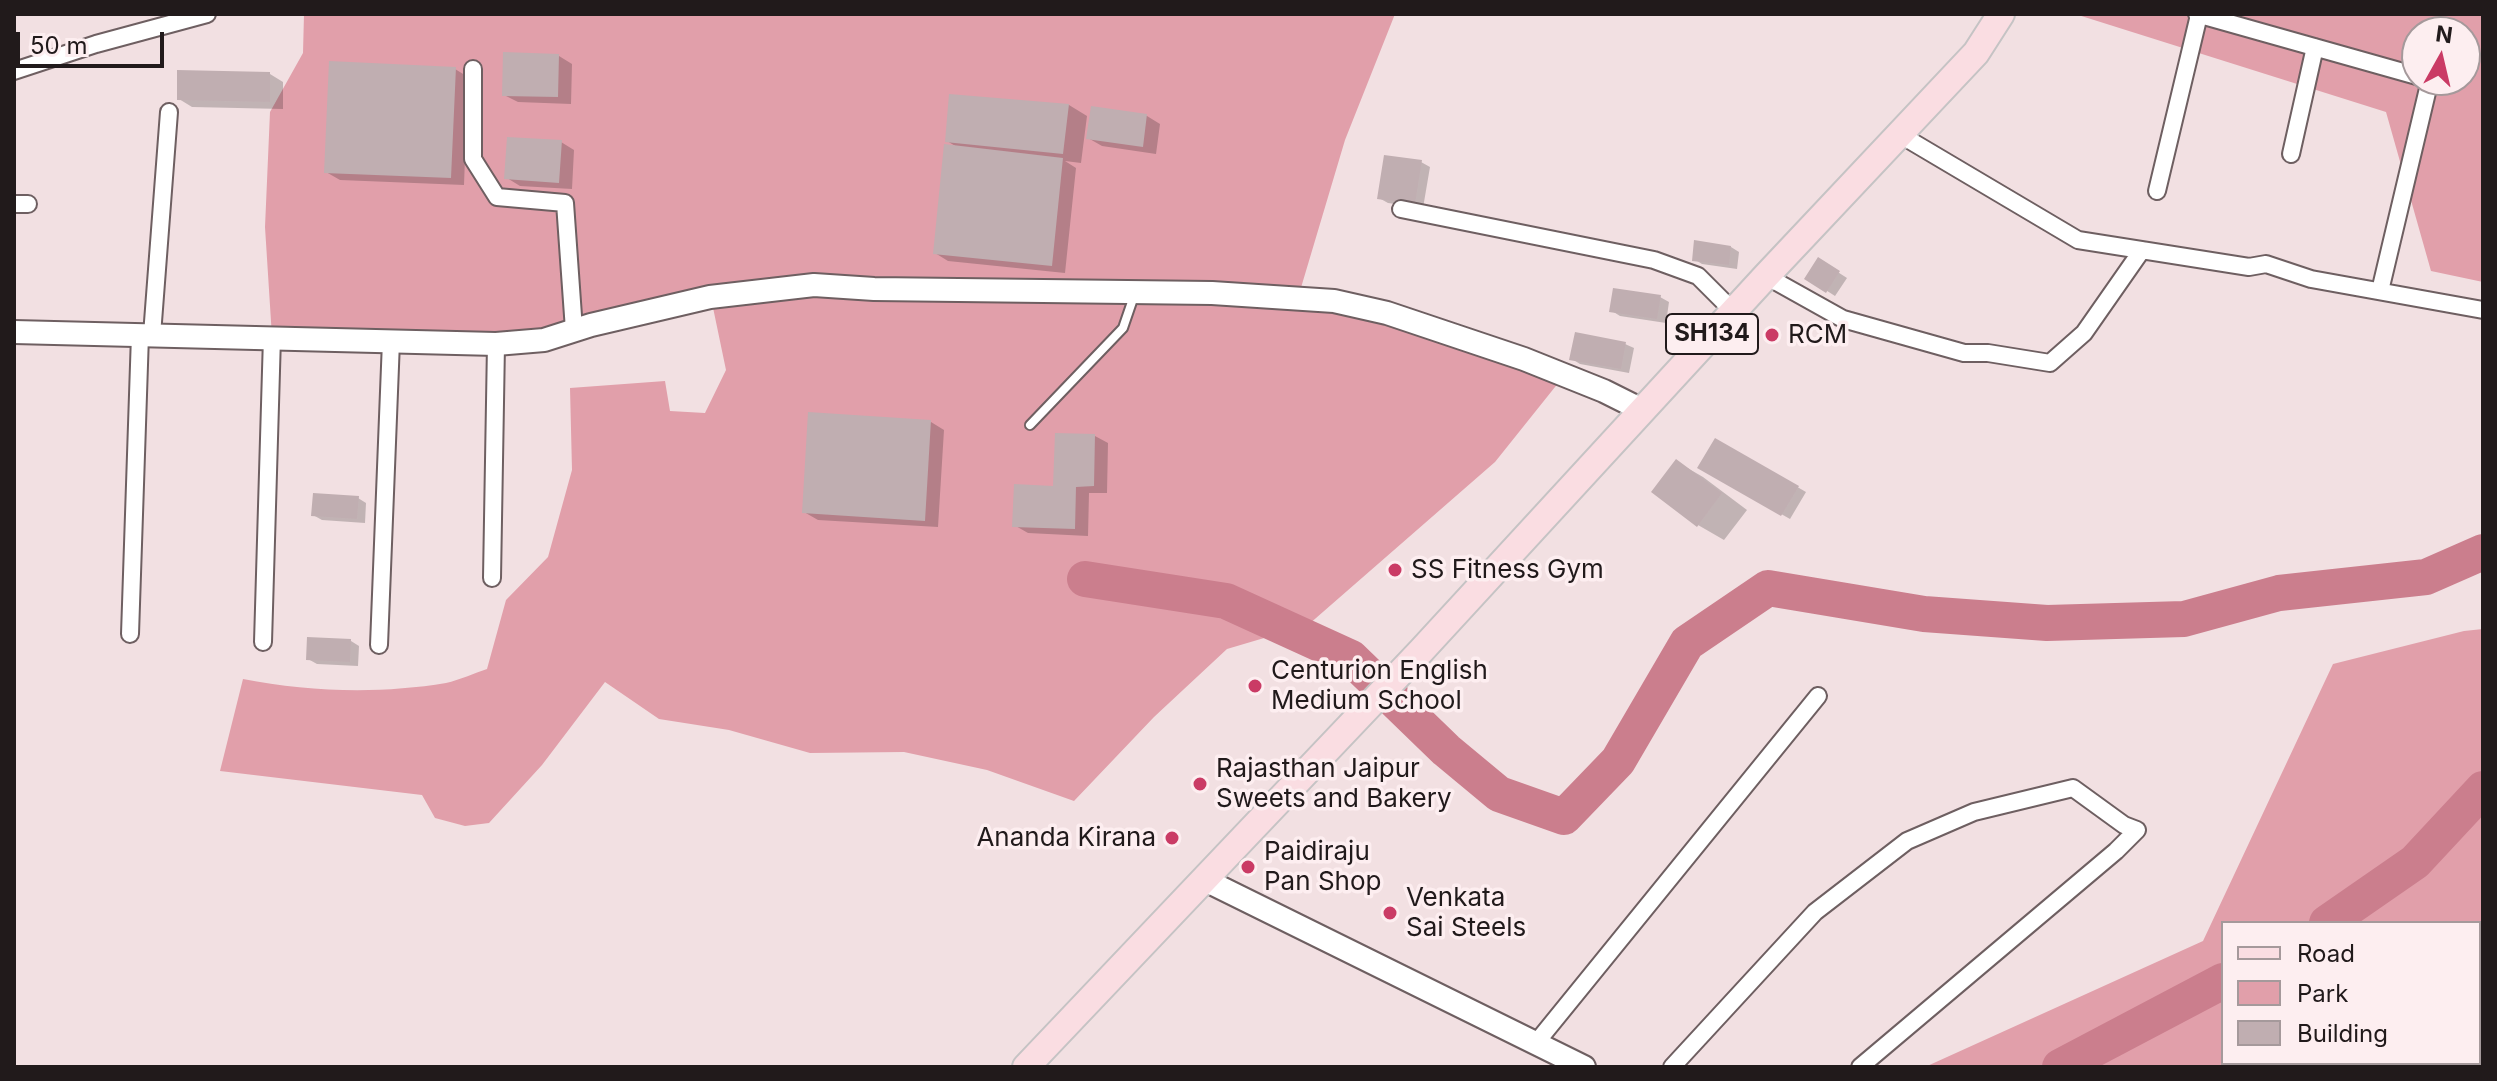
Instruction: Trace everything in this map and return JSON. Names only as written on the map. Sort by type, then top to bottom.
[{"type":"main road","name":"SH134","points":[[1026,1067],[1421,651],[1733,311],[1976,53],[2001,14]]},
{"type":"street","points":[[14,71],[96,44],[207,14]]},
{"type":"street","points":[[2157,191],[2198,14],[2401,71]]},
{"type":"street","points":[[2291,154],[2315,47]]},
{"type":"street","points":[[473,69],[473,159],[497,197],[565,203],[574,330]]},
{"type":"street","points":[[2380,291],[2426,96]]},
{"type":"street","points":[[130,634],[146,335],[169,112]]},
{"type":"street","points":[[1899,134],[2078,240],[2249,267],[2266,264],[2311,279],[2483,310]]},
{"type":"street","points":[[1401,209],[1654,260],[1698,276],[1733,311]]},
{"type":"street","points":[[1766,276],[1843,319],[1964,353],[1988,353],[2050,363],[2084,333],[2142,250]]},
{"type":"street","points":[[14,332],[496,344],[544,340],[710,297],[814,285],[874,289],[1135,292],[1334,301],[1387,313],[1524,359],[1642,410]]},
{"type":"street","points":[[263,642],[272,337]]},
{"type":"street","points":[[379,645],[391,341]]},
{"type":"street","points":[[492,578],[496,344]]},
{"type":"street","points":[[1536,1043],[1818,696]]},
{"type":"street","points":[[1672,1067],[1815,912],[1907,841],[1974,812],[2073,788],[2124,825],[2137,830],[1860,1067]]},
{"type":"street","points":[[1203,879],[1584,1067]]},
{"type":"lane","points":[[1030,425],[1123,328],[1135,292]]},
{"type":"green space","points":[[304,14],[1395,14],[1345,140],[1300,291],[1559,382],[1495,462],[1308,625],[1227,649],[1154,717],[1074,801],[987,770],[904,752],[810,753],[729,730],[659,719],[605,682],[542,765],[489,823],[465,826],[435,818],[422,795],[220,771],[243,679],[319,689],[370,690],[446,683],[487,669],[506,600],[548,557],[572,470],[570,388],[665,381],[670,411],[705,413],[726,370],[711,298],[544,340],[272,337],[265,227],[270,112],[303,53]]},
{"type":"green space","points":[[2075,14],[2483,14],[2483,282],[2431,271],[2386,112]]},
{"type":"green space","points":[[2483,629],[2483,1067],[1925,1067],[2203,941],[2333,664]]},
{"type":"building","points":[[503,52],[559,54],[558,97],[502,96]]},
{"type":"building","points":[[329,61],[456,67],[451,178],[324,173]]},
{"type":"building","points":[[177,70],[270,72],[270,102],[177,100]]},
{"type":"building","points":[[949,94],[1069,104],[1063,154],[945,142]]},
{"type":"building","points":[[1091,106],[1147,114],[1143,147],[1086,139]]},
{"type":"building","points":[[507,137],[562,140],[559,183],[504,179]]},
{"type":"building","points":[[944,144],[1063,158],[1052,266],[933,254]]},
{"type":"building","points":[[1384,155],[1422,160],[1415,204],[1377,199]]},
{"type":"building","points":[[1694,240],[1731,246],[1729,265],[1692,261]]},
{"type":"building","points":[[1818,257],[1840,271],[1826,293],[1804,279]]},
{"type":"building","points":[[1613,288],[1661,295],[1657,319],[1609,312]]},
{"type":"building","points":[[1575,332],[1626,342],[1621,369],[1569,360]]},
{"type":"building","points":[[808,412],[931,420],[925,521],[802,513]]},
{"type":"building","points":[[1055,433],[1095,434],[1094,486],[1076,487],[1075,529],[1012,527],[1014,484],[1053,486]]},
{"type":"building","points":[[1715,438],[1799,486],[1781,516],[1697,468]]},
{"type":"building","points":[[1676,459],[1722,493],[1697,527],[1651,492]]},
{"type":"building","points":[[313,493],[359,496],[357,519],[311,516]]},
{"type":"building","points":[[307,637],[351,639],[350,662],[306,660]]},
{"type":"waterway","points":[[1085,579],[1226,601],[1351,658],[1446,750],[1499,794],[1564,817],[1618,761],[1687,643],[1768,588],[1924,614],[2047,623],[2184,619],[2279,593],[2426,577],[2483,552]]},
{"type":"waterway","points":[[2330,921],[2415,862],[2483,789]]},
{"type":"waterway","points":[[2060,1067],[2221,982]]},
{"type":"place","name":"RCM","points":[[1772,335]]},
{"type":"place","name":"SS Fitness Gym","points":[[1395,570]]},
{"type":"place","name":"Centurion English Medium School","points":[[1255,686]]},
{"type":"place","name":"Rajasthan Jaipur Sweets and Bakery","points":[[1200,784]]},
{"type":"place","name":"Ananda Kirana","points":[[1172,838]]},
{"type":"place","name":"Paidiraju Pan Shop","points":[[1248,867]]},
{"type":"place","name":"Venkata Sai Steels","points":[[1390,913]]}]
